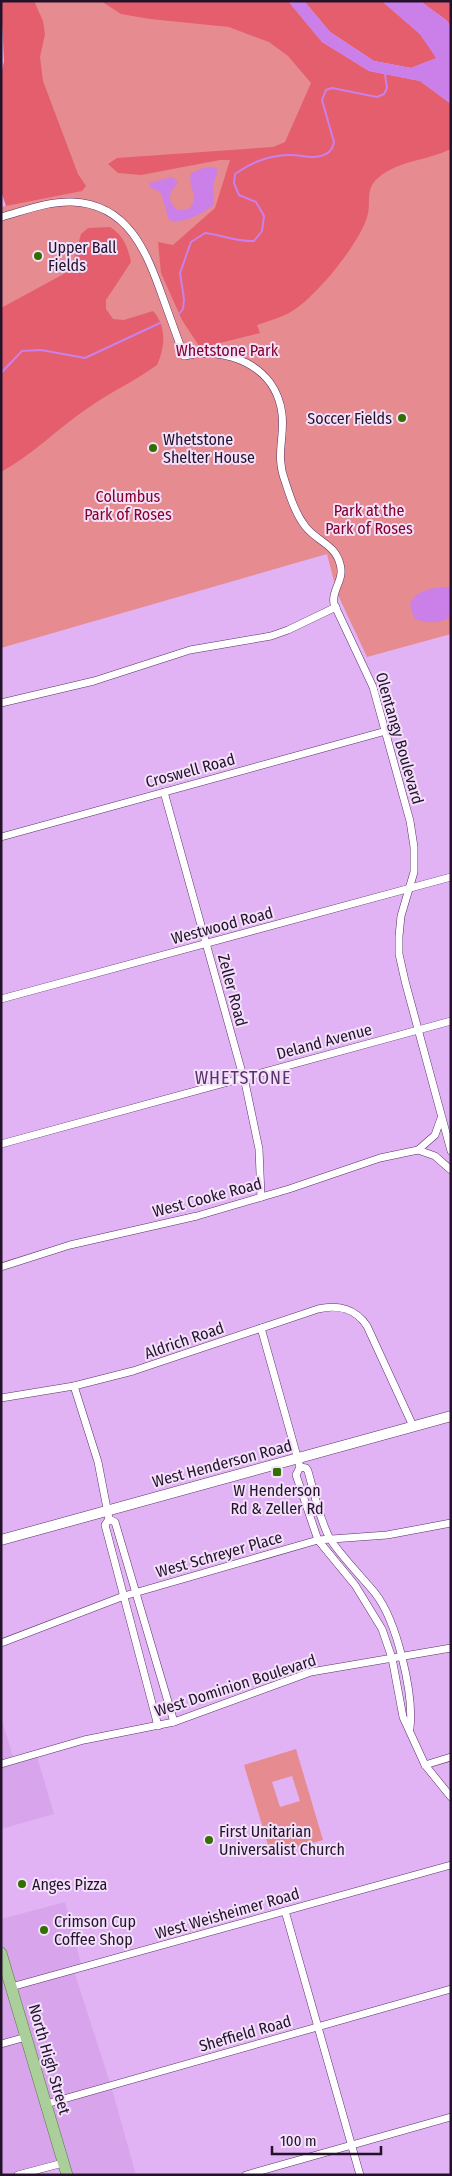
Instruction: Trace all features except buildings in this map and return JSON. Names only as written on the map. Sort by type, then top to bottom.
[{"type":"main road","name":"West Henderson Road","points":[[1,1540],[109,1515],[299,1463],[413,1426],[451,1416]]},
{"type":"main road","name":"North High Street","points":[[1,1953],[67,2175]]},
{"type":"street","points":[[1,217],[52,204],[73,202],[91,204],[118,217],[145,251],[184,356],[212,352],[238,358],[258,371],[274,390],[282,413],[279,453],[284,479],[293,503],[305,526],[312,534],[334,549],[340,564],[340,581],[333,598],[336,607],[288,630],[271,636],[190,650],[87,683],[1,703]]},
{"type":"street","name":"Olentangy Boulevard","points":[[336,607],[370,679],[412,830],[414,872],[401,916],[399,954],[451,1151]]},
{"type":"street","name":"Croswell Road","points":[[1,836],[386,731]]},
{"type":"street","name":"Zeller Road","points":[[164,792],[243,1078],[259,1149],[261,1197]]},
{"type":"street","name":"Westwood Road","points":[[1,999],[451,877]]},
{"type":"street","name":"Deland Avenue","points":[[1,1144],[451,1021]]},
{"type":"street","points":[[442,1114],[435,1135],[418,1150],[435,1156],[451,1170]]},
{"type":"street","name":"West Cooke Road","points":[[1,1267],[70,1245],[197,1216],[380,1158],[418,1150]]},
{"type":"street","name":"Aldrich Road","points":[[1,1398],[74,1386],[133,1371],[329,1306],[358,1314],[367,1326],[413,1426]]},
{"type":"street","points":[[261,1328],[299,1463],[296,1475],[318,1540],[355,1585],[375,1614],[392,1658],[404,1717],[416,1747],[425,1765],[451,1797]]},
{"type":"street","points":[[74,1386],[98,1462],[109,1515],[115,1522],[174,1722]]},
{"type":"street","points":[[299,1463],[308,1471],[319,1511],[330,1538],[377,1596],[396,1632],[402,1656],[411,1715],[410,1729]]},
{"type":"street","points":[[109,1515],[105,1525],[158,1726]]},
{"type":"street","name":"West Schreyer Place","points":[[1,1643],[136,1592],[318,1540],[387,1535],[451,1522]]},
{"type":"street","name":"West Dominion Boulevard","points":[[1,1764],[84,1740],[174,1722],[311,1672],[451,1648]]},
{"type":"street","points":[[425,1765],[451,1757]]},
{"type":"street","name":"West Weisheimer Road","points":[[11,1987],[451,1865]]},
{"type":"street","points":[[285,1911],[360,2175]]},
{"type":"street","name":"Sheffield Road","points":[[46,2104],[451,1989]]},
{"type":"street","points":[[1,2044],[26,2037]]},
{"type":"street","points":[[246,2175],[451,2117]]},
{"type":"street","points":[[18,2175],[63,2163]]},
{"type":"shaded area","points":[[1,1],[34,1],[43,21],[45,34],[40,57],[43,81],[78,174],[86,186],[82,191],[6,206],[1,191],[1,75],[4,61]]},
{"type":"shaded area","points":[[101,1],[288,1],[322,42],[369,71],[420,81],[451,104],[451,149],[404,164],[378,178],[371,187],[368,212],[363,228],[346,256],[310,297],[299,306],[285,315],[257,325],[260,333],[212,345],[199,346],[182,320],[161,273],[158,242],[173,245],[215,208],[230,160],[220,160],[141,175],[118,173],[108,164],[117,158],[273,147],[285,142],[311,83],[288,56],[269,42],[229,27],[121,14]]},
{"type":"shaded area","points":[[288,1],[304,1],[330,32],[374,61],[411,68],[436,58],[420,34],[382,1],[420,1],[446,20],[451,26],[451,104],[420,81],[369,71],[322,42]]},
{"type":"shaded area","points":[[304,1],[382,1],[420,34],[437,58],[411,68],[374,61],[330,32]]},
{"type":"shaded area","points":[[420,1],[451,1],[451,26],[446,20]]},
{"type":"shaded area","points":[[215,167],[218,170],[213,185],[214,204],[205,211],[186,220],[169,220],[161,193],[149,186],[149,183],[172,177],[178,182],[170,195],[171,201],[176,209],[187,210],[191,206],[194,197],[190,178],[191,173],[204,168]]},
{"type":"shaded area","points":[[110,227],[124,242],[131,262],[106,300],[106,309],[113,319],[124,320],[153,311],[158,317],[163,330],[162,352],[157,365],[94,404],[23,458],[1,472],[1,308],[71,270],[81,234],[88,228]]},
{"type":"shaded area","points":[[451,587],[451,617],[442,621],[432,622],[414,618],[410,604],[417,595],[427,590]]},
{"type":"shaded area","points":[[1,1717],[14,1760],[36,1753],[54,1814],[1,1829]]},
{"type":"shaded area","points":[[65,1902],[82,1968],[74,1971],[111,2086],[136,2175],[65,2175],[62,2164],[24,2175],[1,2175],[1,1919]]},
{"type":"green space","name":"Whetstone Park","points":[[1,1],[288,1],[322,42],[369,71],[420,81],[451,104],[451,634],[367,657],[337,593],[327,554],[1,648],[1,207],[73,188]]},
{"type":"green space","points":[[296,1749],[323,1840],[271,1855],[244,1765]],"holes":[[[292,1776],[300,1801],[280,1807],[272,1782]]]},
{"type":"waterway","points":[[179,314],[183,309],[184,299],[180,273],[191,242],[205,233],[254,241],[262,231],[264,216],[256,202],[239,195],[234,183],[235,174],[248,166],[268,158],[283,155],[318,157],[328,153],[332,149],[334,142],[322,100],[326,90],[332,88],[377,97],[384,94],[387,88],[385,74]]},
{"type":"waterway","points":[[1,373],[22,351],[41,350],[85,358],[160,323]]},
{"type":"place","name":"Upper Ball Fields","points":[[38,256]]},
{"type":"place","name":"Soccer Fields","points":[[402,418]]},
{"type":"place","name":"Whetstone Shelter House","points":[[153,448]]},
{"type":"place","name":"W Henderson Rd & Zeller Rd","points":[[277,1472]]},
{"type":"place","name":"First Unitarian Universalist Church","points":[[209,1840]]},
{"type":"place","name":"Anges Pizza","points":[[22,1884]]},
{"type":"place","name":"Crimson Cup Coffee Shop","points":[[44,1930]]},
{"type":"district","name":"WHETSTONE","points":[[243,1078]]},
{"type":"park label","name":"Columbus Park of Roses","points":[[128,505]]},
{"type":"park label","name":"Park at the Park of Roses","points":[[369,519]]}]
